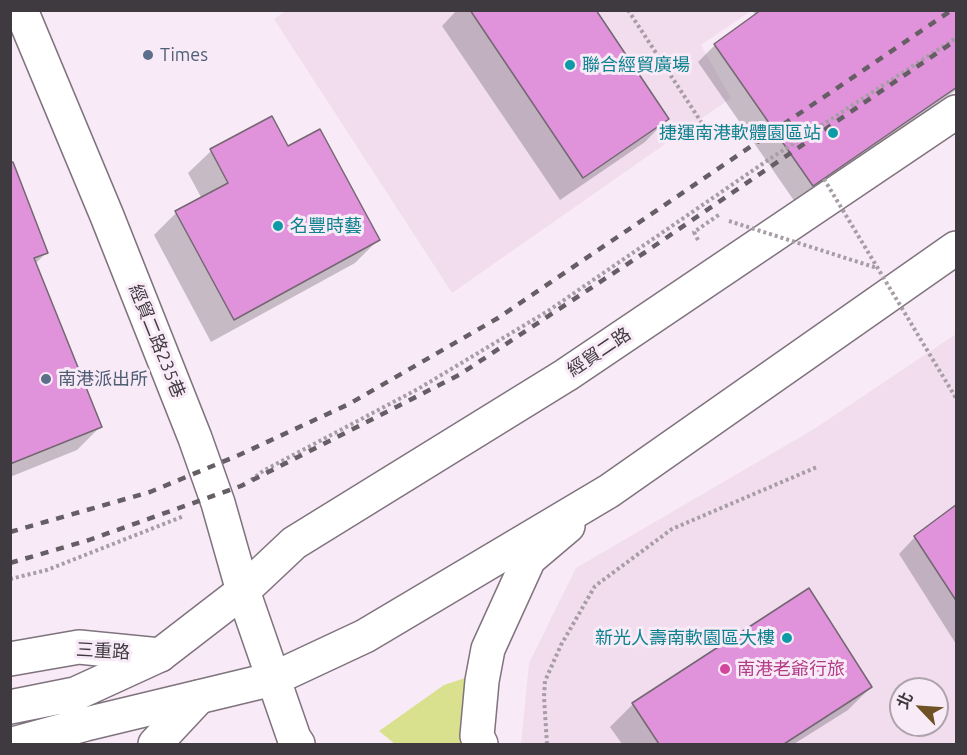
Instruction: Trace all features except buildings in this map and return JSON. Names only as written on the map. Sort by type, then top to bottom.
[{"type":"main road","name":"經貿二路235巷","points":[[21,10],[195,438],[218,503],[243,591],[273,679]]},
{"type":"main road","name":"經貿二路","points":[[10,707],[75,694],[160,655],[243,591],[294,543],[566,375],[957,112]]},
{"type":"main road","points":[[13,744],[273,679],[365,636],[609,491],[957,248]]},
{"type":"main road","points":[[481,744],[477,736],[482,681],[488,649],[529,559],[609,491]]},
{"type":"main road","name":"三重路","points":[[10,659],[78,647],[160,655]]},
{"type":"main road","points":[[273,679],[298,744]]},
{"type":"main road","points":[[155,744],[199,697]]},
{"type":"path","points":[[628,10],[707,131]]},
{"type":"path","points":[[10,579],[47,570],[218,503],[262,471],[418,389],[548,311],[768,160],[957,38]]},
{"type":"path","points":[[824,179],[957,398]]},
{"type":"path","points":[[706,237],[699,242],[694,232],[720,214]]},
{"type":"path","points":[[722,226],[729,221],[878,269]]},
{"type":"path","points":[[547,744],[545,681],[561,645],[594,586],[672,529],[816,467]]},
{"type":"shaded area","points":[[287,10],[751,11],[701,45],[731,98],[452,293],[274,19]]},
{"type":"shaded area","points":[[956,334],[956,744],[521,744],[529,663],[576,568],[814,429]]},
{"type":"green space","points":[[486,671],[483,744],[395,744],[379,731],[444,685]]},
{"type":"railway","points":[[10,532],[150,492],[239,455],[349,404],[498,318],[952,10]]},
{"type":"railway","points":[[10,563],[89,540],[241,486],[459,375],[644,253],[956,40]]},
{"type":"place","name":"Times","points":[[148,55]]},
{"type":"place","name":"聯合經貿廣場","points":[[570,65]]},
{"type":"place","name":"捷運南港軟體園區站","points":[[833,133]]},
{"type":"place","name":"名豐時藝","points":[[278,226]]},
{"type":"place","name":"南港派出所","points":[[46,379]]},
{"type":"place","name":"新光人壽南軟園區大樓","points":[[787,638]]},
{"type":"place","name":"南港老爺行旅","points":[[725,669]]}]
